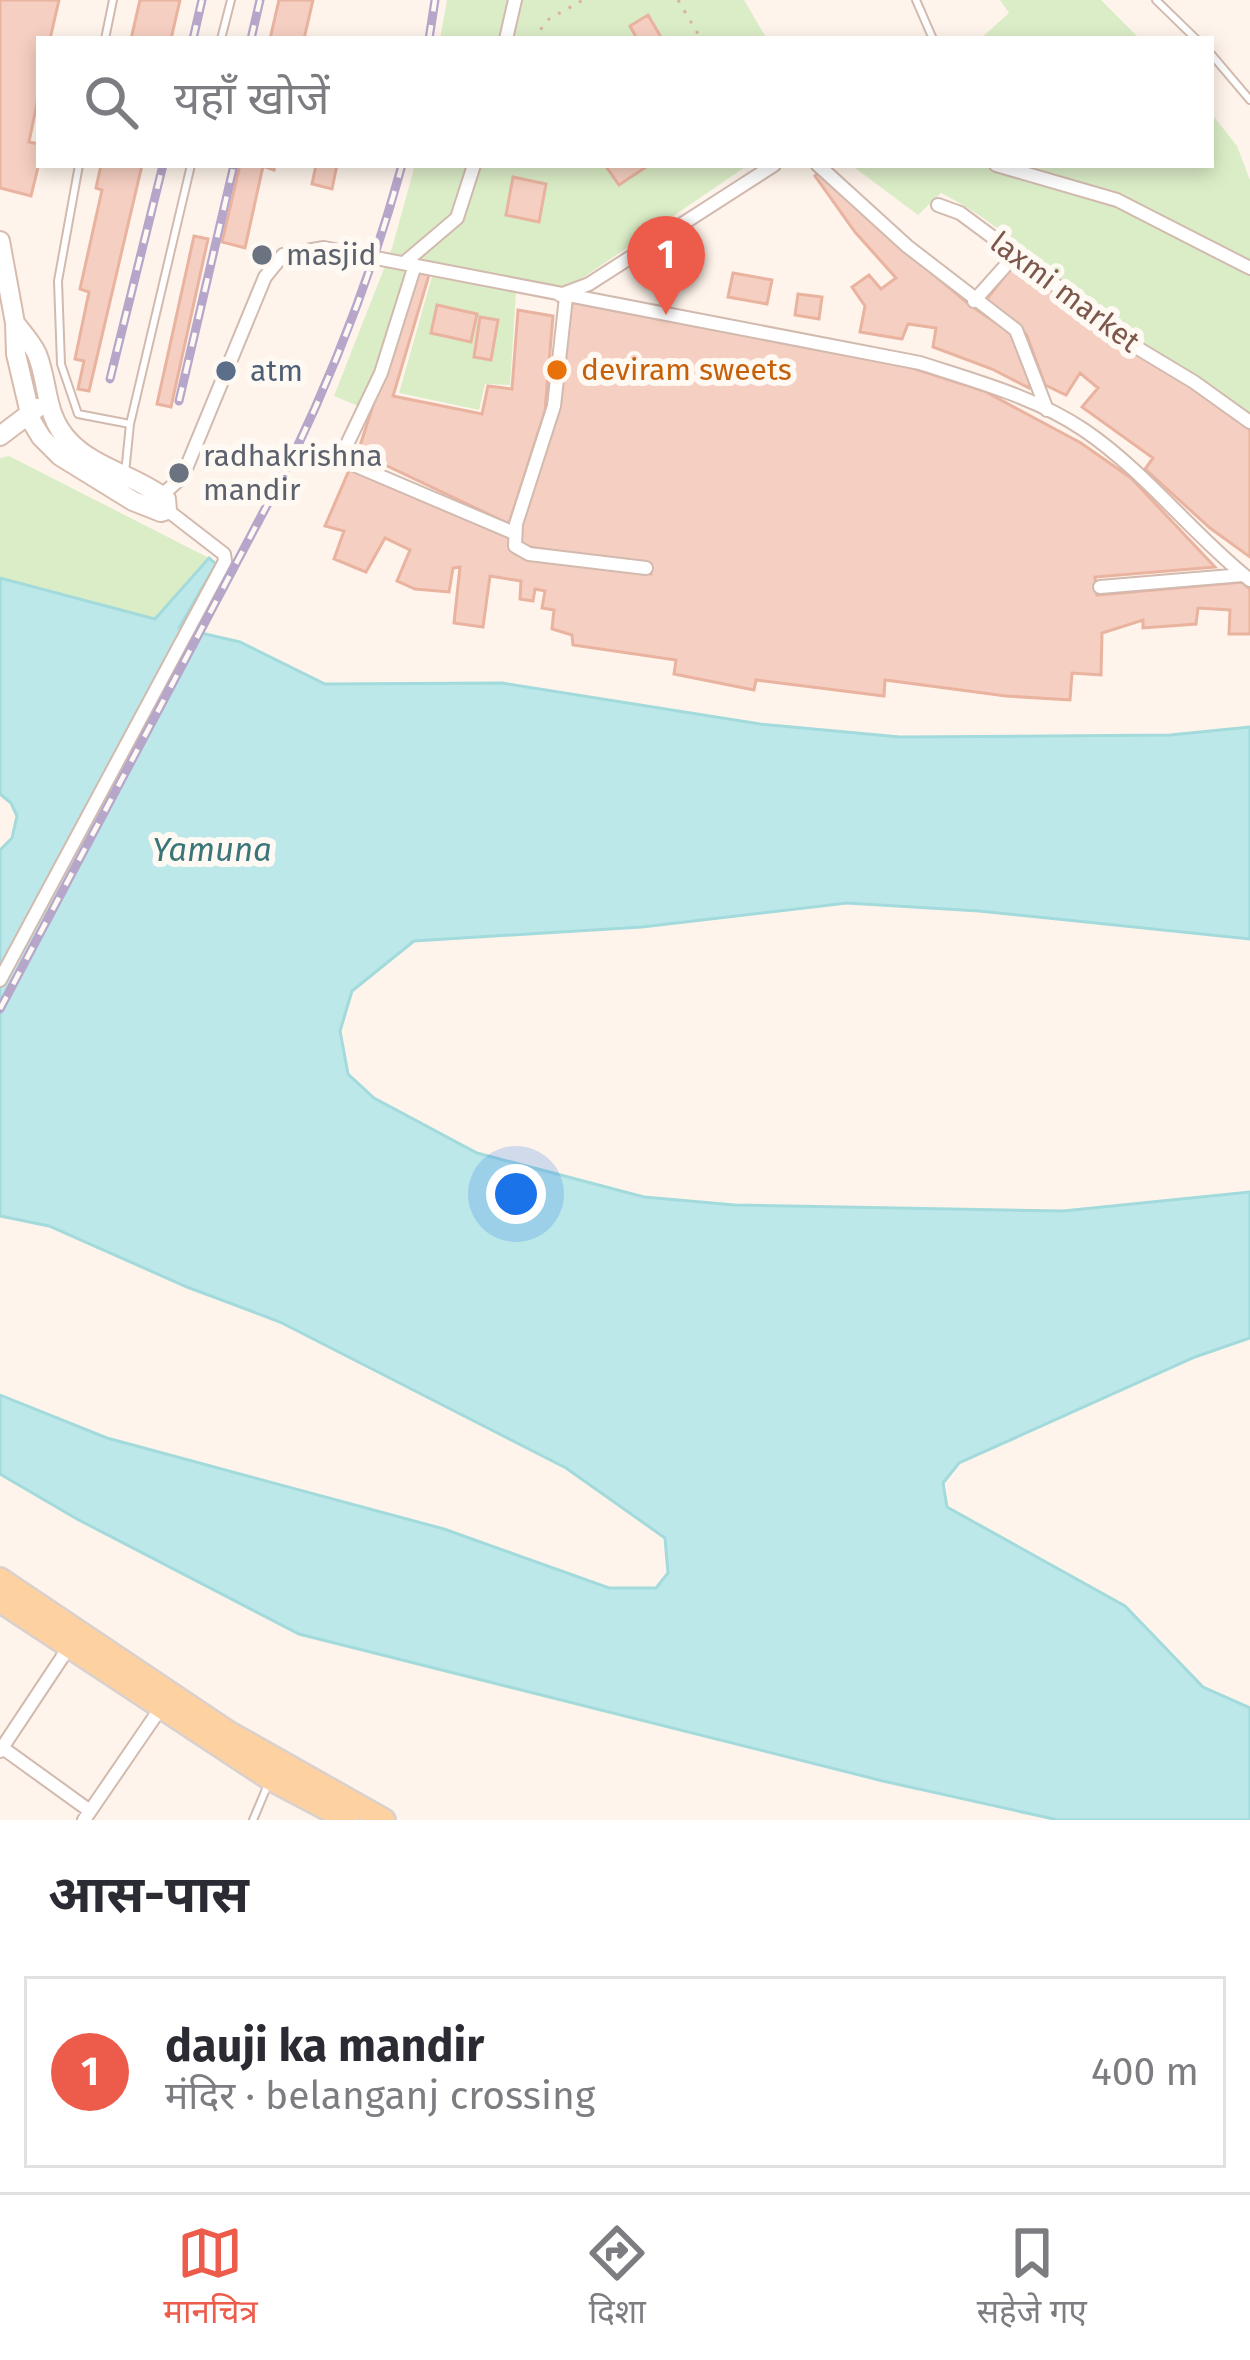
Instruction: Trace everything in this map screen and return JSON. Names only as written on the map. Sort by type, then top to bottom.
[{"type":"main road","points":[[0,241],[15,323],[37,353],[38,408],[91,466],[133,501],[161,512],[164,503],[125,475],[91,466]]},
{"type":"main road","points":[[0,436],[38,408]]},
{"type":"main road","points":[[0,1579],[348,1820]]},
{"type":"main road","points":[[0,1600],[160,1709],[274,1771],[384,1820]]},
{"type":"street","points":[[507,36],[515,0]]},
{"type":"street","points":[[473,168],[457,218],[410,264],[381,374],[340,459],[514,533]]},
{"type":"street","points":[[562,296],[590,284],[769,168]]},
{"type":"street","points":[[821,168],[974,301],[1016,330],[1047,410]]},
{"type":"street","points":[[1006,168],[1117,200],[1250,268]]},
{"type":"street","name":"laxmi market","points":[[938,206],[960,213],[1101,326],[1195,382],[1250,422]]},
{"type":"street","points":[[0,980],[225,561],[224,554],[164,503],[181,478],[265,277],[283,255],[324,248],[920,363],[1047,410],[1083,430],[1119,457],[1212,550],[1247,578]]},
{"type":"street","points":[[974,301],[1016,254]]},
{"type":"street","points":[[562,296],[554,406],[514,533],[520,552],[646,568]]},
{"type":"street","points":[[1100,587],[1247,578]]},
{"type":"street","points":[[69,1647],[1,1748],[87,1815],[160,1709]]},
{"type":"lane","points":[[106,36],[113,0]]},
{"type":"lane","points":[[222,36],[231,0]]},
{"type":"lane","points":[[916,0],[932,36]]},
{"type":"lane","points":[[1156,0],[1193,36]]},
{"type":"lane","points":[[1214,58],[1250,100]]},
{"type":"lane","points":[[79,168],[58,281],[61,364],[78,414],[130,424]]},
{"type":"lane","points":[[125,475],[130,424],[190,168]]},
{"type":"lane","points":[[253,1820],[274,1771]]},
{"type":"path","points":[[536,36],[549,20],[584,0]]},
{"type":"path","points":[[678,0],[699,36]]},
{"type":"green space","points":[[447,0],[744,0],[765,36],[441,36]]},
{"type":"green space","points":[[1000,0],[1101,0],[1137,36],[983,36],[1009,13]]},
{"type":"green space","points":[[1214,117],[1237,146],[1250,180],[1250,419],[1120,333],[1026,251],[964,206],[941,193],[918,215],[855,168],[1214,168]]},
{"type":"green space","points":[[414,168],[744,168],[584,277],[558,289],[517,278],[510,385],[485,384],[479,410],[399,393],[433,273],[410,268],[378,371],[358,406],[334,396],[392,248]]},
{"type":"green space","points":[[9,456],[209,558],[156,619],[0,578],[0,458]]},
{"type":"water","name":"Yamuna","points":[[209,558],[216,564],[179,628],[240,642],[325,684],[502,683],[760,724],[900,737],[1170,735],[1250,727],[1250,939],[979,911],[847,903],[642,927],[414,941],[352,991],[340,1031],[348,1074],[374,1098],[477,1153],[644,1197],[735,1205],[1063,1211],[1250,1192],[1250,1338],[1195,1357],[959,1463],[943,1483],[947,1507],[1125,1606],[1203,1687],[1250,1708],[1250,1820],[1058,1820],[883,1781],[299,1634],[0,1474],[0,1395],[107,1438],[444,1529],[609,1588],[656,1588],[668,1573],[665,1538],[566,1468],[280,1322],[49,1226],[0,1216],[0,850],[12,838],[17,816],[0,794],[0,578],[155,619]]},
{"type":"building","points":[[0,0],[59,0],[51,36],[36,36],[36,108],[29,142],[36,143],[38,168],[31,196],[0,188]]},
{"type":"building","points":[[140,0],[180,0],[172,36],[132,36]]},
{"type":"building","points":[[279,0],[313,0],[305,36],[271,36]]},
{"type":"building","points":[[648,15],[660,36],[635,36],[630,26]]},
{"type":"building","points":[[100,168],[141,168],[89,391],[78,389],[84,361],[75,359],[89,292],[80,289],[102,190],[96,188]]},
{"type":"building","points":[[239,168],[263,168],[245,248],[222,242]]},
{"type":"building","points":[[315,168],[336,168],[332,189],[312,184]]},
{"type":"building","points":[[607,168],[644,168],[619,185]]},
{"type":"building","points":[[820,171],[903,249],[1014,335],[1031,372],[1029,388],[933,347],[936,328],[908,324],[902,339],[860,332],[865,306],[852,287],[869,275],[881,289],[896,278],[815,176]]},
{"type":"building","points":[[513,177],[546,184],[539,222],[506,215]]},
{"type":"building","points":[[194,236],[208,239],[171,407],[157,404]]},
{"type":"building","points":[[1016,262],[1102,333],[1250,429],[1250,557],[1145,469],[1153,458],[1082,407],[1098,388],[1080,373],[1066,395],[1045,385],[1027,336],[986,300]]},
{"type":"building","points":[[416,272],[429,275],[393,396],[482,414],[488,386],[512,389],[518,310],[553,316],[545,411],[509,524],[358,452]]},
{"type":"building","points":[[733,273],[772,280],[767,304],[728,297]]},
{"type":"building","points":[[798,294],[822,297],[819,319],[795,315]]},
{"type":"building","points":[[569,302],[906,366],[984,391],[1081,443],[1131,478],[1215,567],[1095,577],[1097,595],[1242,582],[1250,589],[1250,634],[1229,634],[1230,610],[1198,608],[1196,624],[1143,628],[1143,620],[1102,633],[1101,675],[1072,673],[1070,700],[885,680],[884,696],[756,680],[754,690],[674,674],[676,660],[573,645],[572,635],[552,629],[554,610],[542,608],[545,591],[535,589],[533,601],[520,599],[521,581],[490,576],[483,627],[454,623],[460,567],[453,568],[449,592],[415,589],[397,581],[410,550],[385,538],[366,572],[334,559],[344,531],[325,526],[350,468],[510,535],[515,554],[651,574],[651,565],[522,546],[518,534],[558,407]]},
{"type":"building","points":[[437,305],[477,314],[471,342],[431,333]]},
{"type":"building","points":[[480,317],[498,320],[491,360],[474,357]]},
{"type":"railway","points":[[194,36],[202,0]]},
{"type":"railway","points":[[252,36],[260,0]]},
{"type":"railway","points":[[429,36],[435,0]]},
{"type":"railway","points":[[110,379],[162,168]]},
{"type":"railway","points":[[179,401],[233,168]]},
{"type":"railway","points":[[0,1009],[292,458],[354,314],[401,168]]},
{"type":"place","name":"masjid","points":[[262,255]]},
{"type":"place","name":"dauji ka mandir","points":[[666,315]]},
{"type":"place","name":"deviram sweets","points":[[557,370]]},
{"type":"place","name":"atm","points":[[226,371]]},
{"type":"place","name":"radhakrishna mandir","points":[[179,473]]}]
